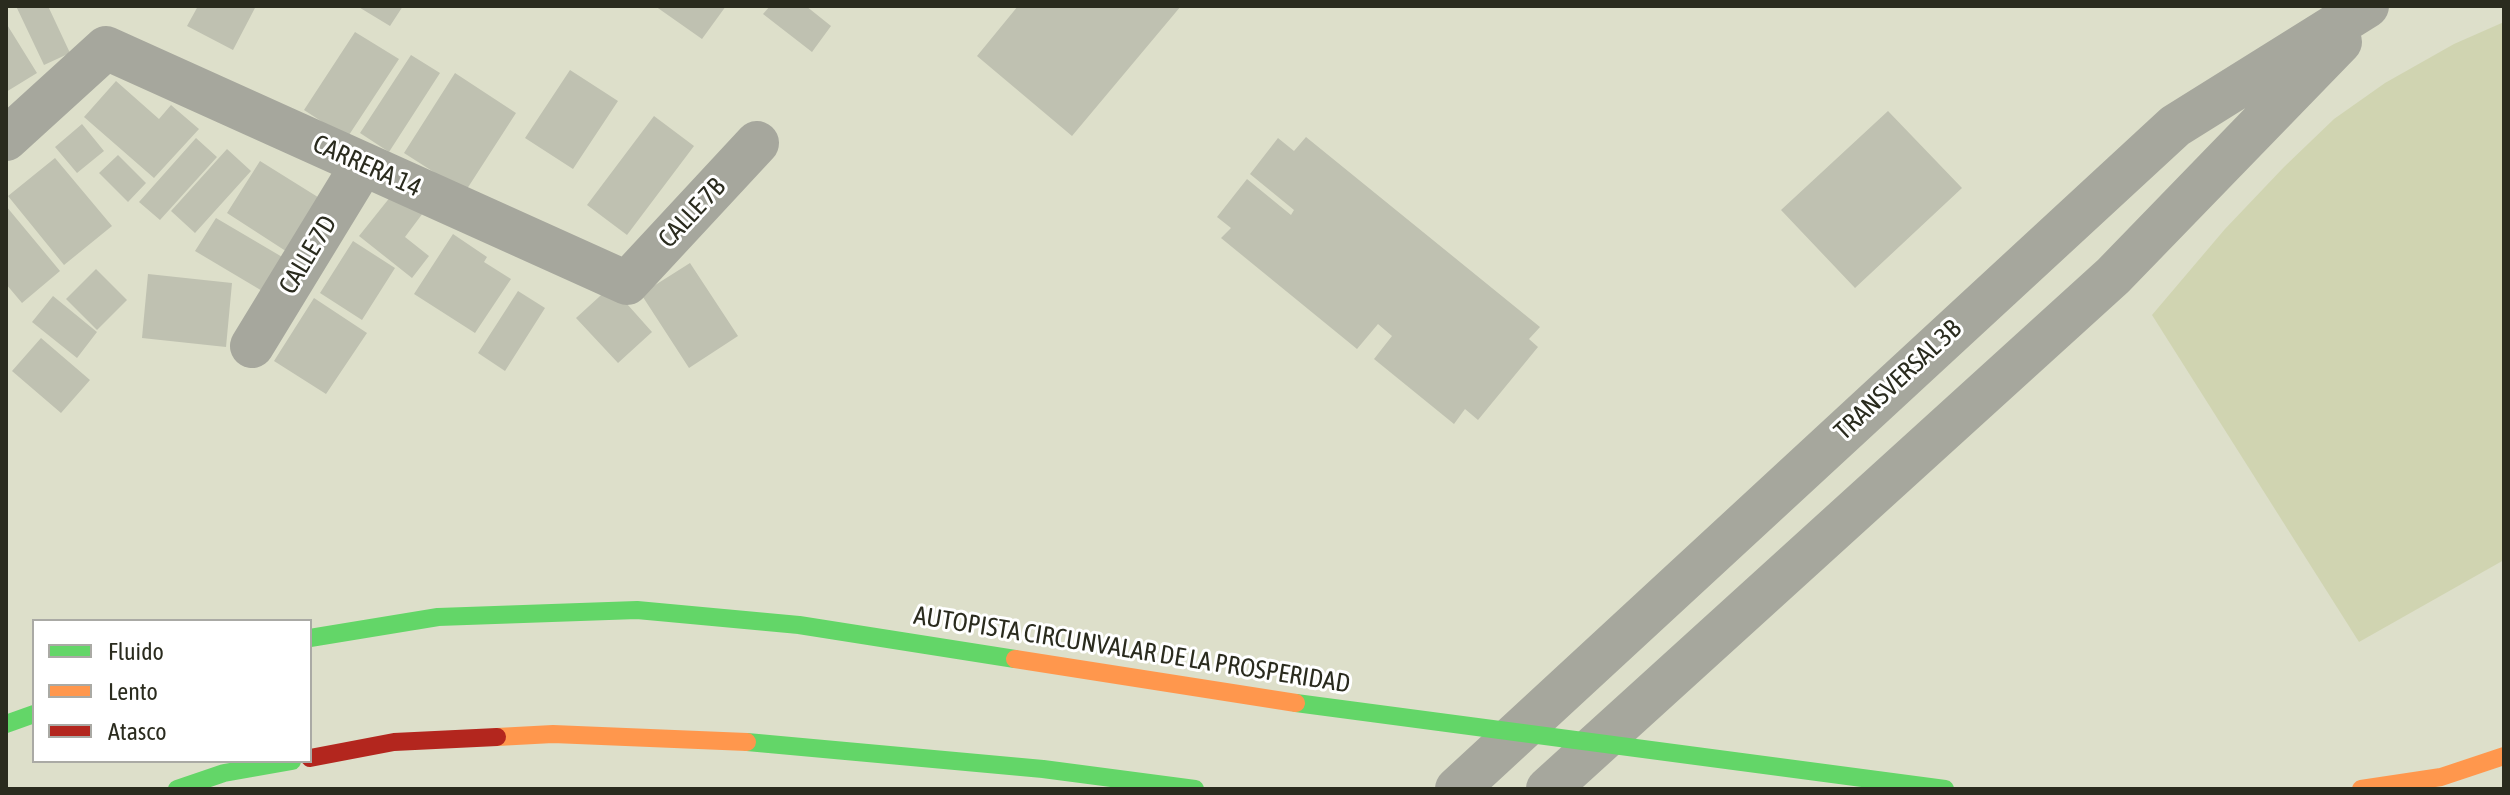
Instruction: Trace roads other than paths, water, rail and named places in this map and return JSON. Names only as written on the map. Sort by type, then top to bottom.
[{"type":"highway","name":"AUTOPISTA CIRCUNVALAR DE LA PROSPERIDAD","points":[[312,638],[438,617],[637,610],[799,625],[1311,705],[1945,789]]},
{"type":"highway","points":[[6,724],[32,715]]},
{"type":"highway","points":[[312,758],[394,742],[553,734],[779,743],[1043,769],[1195,789]]},
{"type":"highway","points":[[2361,789],[2441,777],[2504,756]]},
{"type":"highway","points":[[177,789],[224,773],[281,763]]},
{"type":"street","name":"TRANSVERSAL 3B","points":[[1457,789],[2175,126],[2367,6]]},
{"type":"street","points":[[1548,789],[2113,276],[2374,6]]},
{"type":"street","name":"CARRERA 14","points":[[6,139],[106,48],[627,283]]},
{"type":"street","name":"CALLE 7B","points":[[627,283],[757,143]]},
{"type":"street","name":"CALLE 7D","points":[[252,346],[363,164]]}]
